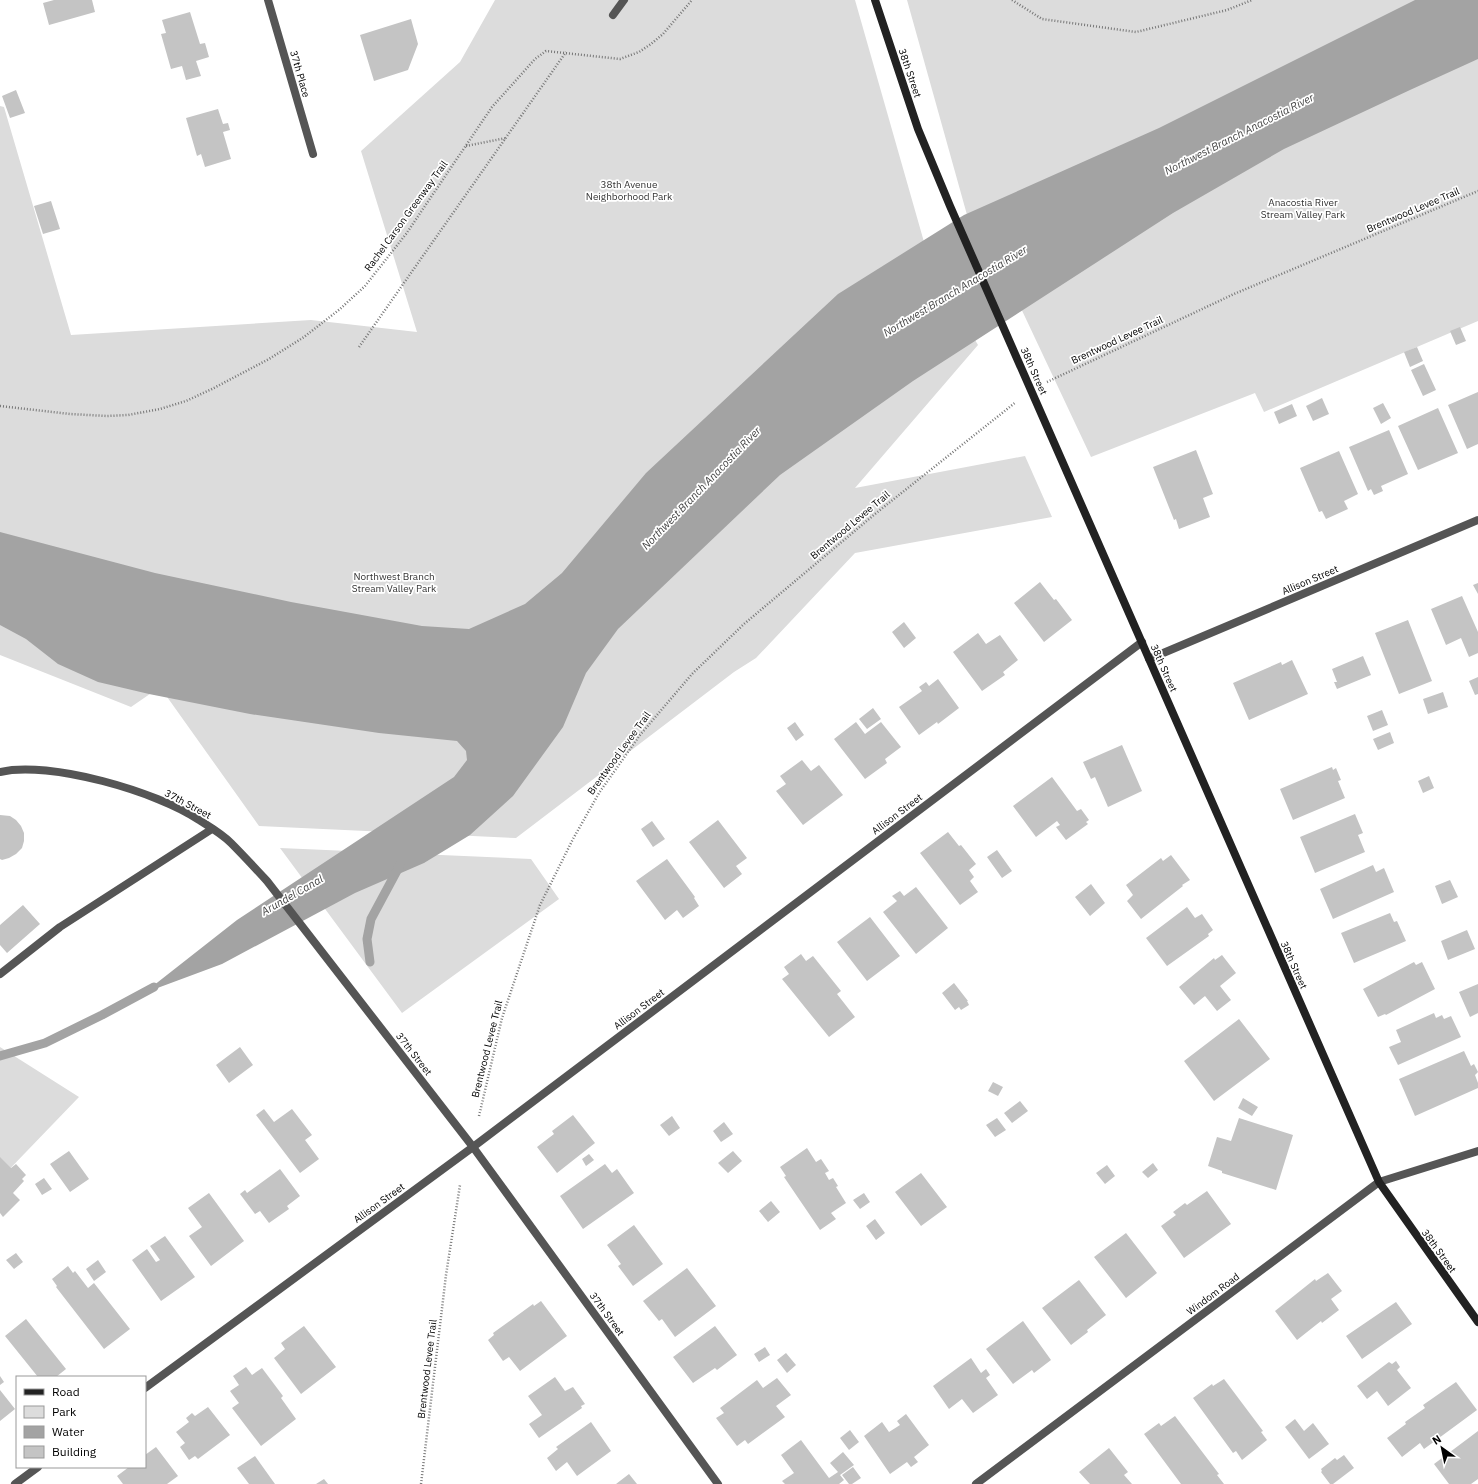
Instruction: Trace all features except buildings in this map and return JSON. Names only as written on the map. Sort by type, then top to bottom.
[{"type":"main road","name":"38th Street","points":[[875,0],[918,129],[950,206],[1379,1182],[1478,1322]]},
{"type":"street","name":"37th Place","points":[[268,0],[313,154]]},
{"type":"street","points":[[613,15],[624,0]]},
{"type":"street","name":"Allison Street","points":[[1149,659],[1478,520]]},
{"type":"street","name":"Allison Street","points":[[146,1387],[473,1146],[1142,642]]},
{"type":"street","name":"37th Street","points":[[0,772],[34,770],[77,775],[128,788],[165,802],[198,819],[230,842],[267,881],[473,1146],[718,1484]]},
{"type":"street","points":[[0,974],[60,928],[212,829]]},
{"type":"street","name":"Windom Road","points":[[976,1484],[1379,1182],[1478,1150]]},
{"type":"street","points":[[15,1484],[37,1468]]},
{"type":"path","name":"Rachel Carson Greenway Trail","points":[[0,406],[70,414],[107,416],[128,415],[160,409],[186,401],[269,359],[304,337],[340,309],[365,286],[406,234],[492,107],[535,59],[546,50],[620,59],[639,52],[663,34],[692,0]]},
{"type":"path","points":[[1012,0],[1042,18],[1136,32],[1227,10],[1252,0]]},
{"type":"path","points":[[359,347],[566,52]]},
{"type":"path","points":[[466,146],[506,137]]},
{"type":"path","name":"Brentwood Levee Trail","points":[[479,1116],[502,1018],[540,905],[572,838],[599,793],[640,735],[692,674],[744,624],[876,514],[1017,401],[1049,381],[1234,294],[1478,191]]},
{"type":"path","name":"Brentwood Levee Trail","points":[[421,1484],[446,1275],[460,1185]]},
{"type":"green space","name":"Northwest Branch Stream Valley Park","points":[[495,0],[855,0],[930,263],[978,345],[855,488],[1025,456],[1052,517],[855,553],[756,658],[734,672],[516,838],[259,826],[160,687],[131,707],[0,655],[0,106],[4,107],[71,335],[311,320],[417,332],[361,151],[460,62]]},
{"type":"green space","name":"Anacostia River Stream Valley Park","points":[[907,0],[1478,0],[1478,321],[1264,412],[1255,393],[1091,457],[977,215],[969,222]]},
{"type":"green space","points":[[280,848],[531,859],[559,899],[402,1013]]},
{"type":"green space","points":[[0,1047],[79,1097],[0,1179]]},
{"type":"water","name":"Northwest Branch Anacostia River","points":[[1415,0],[1478,0],[1478,59],[1284,149],[1173,213],[913,381],[780,475],[618,629],[586,673],[563,727],[513,796],[470,835],[424,863],[355,893],[222,964],[144,993],[237,920],[454,777],[467,760],[466,751],[457,741],[379,733],[250,714],[149,694],[98,682],[58,664],[26,639],[0,625],[0,532],[155,573],[291,602],[422,626],[469,629],[525,604],[562,573],[646,473],[838,294],[964,215],[1159,128]]},
{"type":"waterway","points":[[370,962],[367,939],[371,919],[400,865]]},
{"type":"waterway","name":"Arundel Canal","points":[[0,1056],[45,1043],[154,987]]},
{"type":"park label","name":"38th Avenue Neighborhood Park","points":[[629,190]]}]
